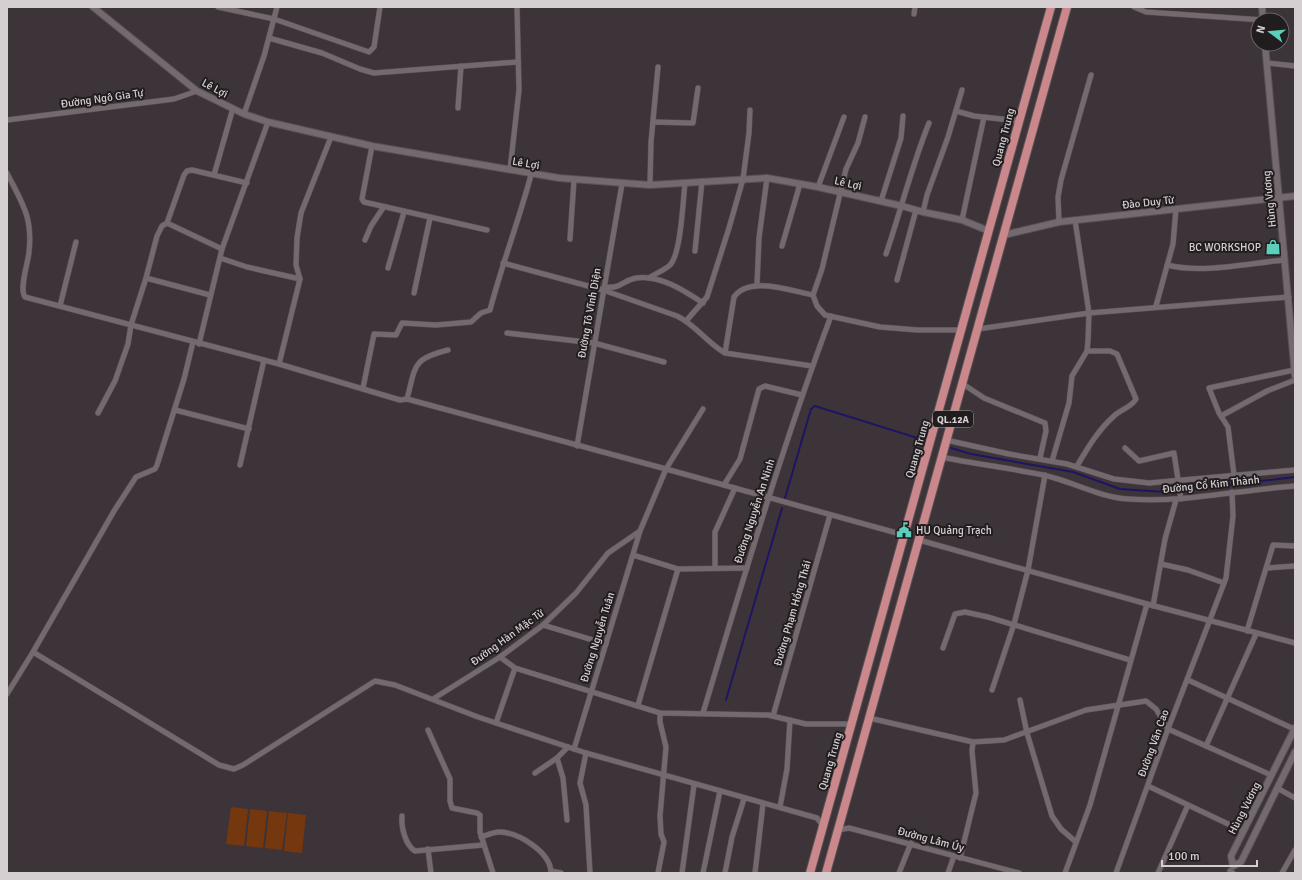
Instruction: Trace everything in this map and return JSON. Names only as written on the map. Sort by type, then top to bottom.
[{"type":"highway","name":"Quang Trung","points":[[810,873],[1051,7]]},
{"type":"highway","name":"QL.12A","points":[[826,873],[1067,7]]},
{"type":"highway","points":[[1041,42],[1055,47]]},
{"type":"highway","points":[[989,231],[1004,235]]},
{"type":"highway","points":[[948,380],[963,384]]},
{"type":"highway","points":[[936,421],[951,426]]},
{"type":"highway","points":[[925,458],[941,460]]},
{"type":"highway","points":[[904,535],[919,540]]},
{"type":"highway","points":[[823,826],[838,830]]},
{"type":"street","name":"Lê Lợi","points":[[93,7],[198,91],[244,114],[268,122],[372,146],[531,175],[574,180],[650,185],[767,178],[840,191],[923,212],[962,220],[989,231]]},
{"type":"street","points":[[218,7],[274,19],[369,52],[374,48],[380,7]]},
{"type":"street","points":[[244,114],[278,7]]},
{"type":"street","points":[[510,170],[518,104],[517,7]]},
{"type":"street","points":[[914,14],[915,7]]},
{"type":"street","points":[[1134,7],[1146,12],[1250,19]]},
{"type":"street","points":[[269,38],[322,53],[360,70],[374,73],[518,62]]},
{"type":"street","name":"Hùng Vương","points":[[1266,52],[1285,260],[1293,325],[1295,373]]},
{"type":"street","points":[[1267,63],[1295,66]]},
{"type":"street","points":[[458,108],[461,66]]},
{"type":"street","points":[[650,185],[653,122],[658,67]]},
{"type":"street","points":[[1059,222],[1058,197],[1060,185],[1091,75]]},
{"type":"street","points":[[653,122],[693,124],[698,88]]},
{"type":"street","points":[[923,212],[927,195],[962,90]]},
{"type":"street","name":"Đường Ngô Gia Tự","points":[[7,120],[174,99],[198,91]]},
{"type":"street","points":[[214,175],[233,108]]},
{"type":"street","points":[[686,321],[703,303],[710,289],[743,179],[749,133],[750,110]]},
{"type":"street","points":[[956,111],[984,117],[1019,121]]},
{"type":"street","points":[[880,201],[901,138],[903,116]]},
{"type":"street","points":[[818,187],[844,117]]},
{"type":"street","points":[[865,117],[862,132],[846,169],[822,269],[814,295],[819,310],[831,316],[886,328],[962,330]]},
{"type":"street","points":[[962,220],[984,117]]},
{"type":"street","points":[[7,694],[10,683],[33,652],[114,511],[136,477],[155,469],[157,465],[196,343],[222,248],[247,184],[268,122]]},
{"type":"street","points":[[886,254],[902,206],[910,173],[929,123]]},
{"type":"street","points":[[279,364],[300,279],[296,265],[297,238],[301,212],[331,137]]},
{"type":"street","points":[[372,146],[362,201],[367,204],[383,208],[487,230]]},
{"type":"street","points":[[98,413],[116,381],[128,344],[131,325],[146,278],[157,236],[160,228],[167,224],[187,171],[192,170],[247,184]]},
{"type":"street","points":[[7,173],[28,215],[29,254],[22,294],[25,297],[279,364],[400,400],[406,399],[904,535]]},
{"type":"street","points":[[363,388],[374,334],[396,335],[402,323],[436,325],[474,321],[478,315],[490,310],[503,263],[524,201],[531,175]]},
{"type":"street","points":[[757,285],[759,238],[767,178]]},
{"type":"street","points":[[570,239],[574,180]]},
{"type":"street","points":[[696,251],[702,181]]},
{"type":"street","points":[[649,278],[670,266],[674,258],[680,226],[685,183]]},
{"type":"street","name":"Đường Tô Vĩnh Diện","points":[[577,446],[622,184]]},
{"type":"street","points":[[782,246],[800,184]]},
{"type":"street","name":"Đào Duy Từ","points":[[1004,235],[1059,222],[1295,196]]},
{"type":"street","points":[[365,240],[371,226],[383,208]]},
{"type":"street","points":[[1156,306],[1173,244],[1176,209]]},
{"type":"street","points":[[897,280],[916,210]]},
{"type":"street","points":[[388,268],[404,212]]},
{"type":"street","points":[[414,293],[430,218]]},
{"type":"street","points":[[1052,461],[1069,404],[1072,376],[1087,351],[1089,313],[1075,220]]},
{"type":"street","points":[[167,224],[222,248]]},
{"type":"street","points":[[60,306],[76,242]]},
{"type":"street","points":[[220,258],[247,267],[300,279]]},
{"type":"street","points":[[1167,265],[1180,268],[1205,268],[1285,260]]},
{"type":"street","points":[[503,263],[604,289],[686,321],[713,346],[725,353],[812,366]]},
{"type":"street","points":[[146,278],[210,295]]},
{"type":"street","points":[[604,289],[616,288],[634,279],[649,278],[672,285],[703,303]]},
{"type":"street","points":[[725,353],[734,297],[738,292],[757,285],[814,295]]},
{"type":"street","points":[[978,329],[1089,313],[1156,306],[1289,296]]},
{"type":"street","name":"Đường Nguyễn An Ninh","points":[[703,713],[802,395],[831,316]]},
{"type":"street","points":[[507,333],[594,343],[664,362]]},
{"type":"street","points":[[406,399],[417,364],[428,355],[448,350]]},
{"type":"street","points":[[1077,466],[1088,448],[1107,423],[1136,399],[1117,354],[1110,352],[1087,351]]},
{"type":"street","points":[[240,465],[264,360]]},
{"type":"street","points":[[1234,475],[1228,427],[1221,416],[1209,388],[1295,373]]},
{"type":"street","points":[[1221,416],[1267,391],[1295,380]]},
{"type":"street","points":[[963,384],[984,398],[1045,424],[1046,431],[1040,458]]},
{"type":"street","points":[[724,485],[740,458],[759,389],[765,386],[802,395]]},
{"type":"street","points":[[640,531],[666,469],[703,409]]},
{"type":"street","points":[[175,410],[249,429]]},
{"type":"street","points":[[946,440],[1009,454],[1040,458],[1077,466],[1121,480],[1180,483],[1234,475],[1295,470]]},
{"type":"street","points":[[1124,448],[1139,461],[1174,453],[1180,483],[1179,498],[1167,529],[1153,606]]},
{"type":"street","name":"Đường Cổ Kim Thành","points":[[941,460],[1044,476],[1118,498],[1179,498],[1295,486]]},
{"type":"street","points":[[992,690],[1014,624],[1028,570],[1044,476]]},
{"type":"street","points":[[715,568],[715,532],[735,488]]},
{"type":"street","name":"Đường Văn Cao","points":[[1116,873],[1168,728],[1188,680],[1224,583],[1233,516],[1232,492]]},
{"type":"street","name":"Đường Phạm Hồng Thái","points":[[773,716],[830,515]]},
{"type":"street","name":"Đường Nguyễn Tuân","points":[[574,749],[640,531]]},
{"type":"street","name":"Đường Hàn Mặc Tử","points":[[433,699],[500,657],[543,625],[576,593],[608,553],[640,531]]},
{"type":"street","points":[[919,540],[1153,606],[1295,643]]},
{"type":"street","points":[[1247,631],[1273,545],[1295,546]]},
{"type":"street","points":[[633,555],[678,569],[747,568]]},
{"type":"street","points":[[1161,564],[1188,570],[1224,583]]},
{"type":"street","points":[[1267,568],[1295,566]]},
{"type":"street","points":[[638,705],[678,569]]},
{"type":"street","points":[[1065,873],[1090,805],[1146,604]]},
{"type":"street","points":[[943,648],[955,614],[958,612],[965,612],[1014,624],[1130,660]]},
{"type":"street","points":[[543,625],[606,644]]},
{"type":"street","points":[[1206,746],[1256,634]]},
{"type":"street","points":[[33,652],[219,765],[229,769],[234,769],[243,765],[375,681],[394,684],[496,724],[586,753],[694,785],[817,818],[823,826]]},
{"type":"street","points":[[500,657],[515,668],[591,693],[638,705],[660,713],[684,715],[703,713],[773,716],[806,724],[852,724]]},
{"type":"street","points":[[496,724],[515,668]]},
{"type":"street","points":[[1188,680],[1295,728]]},
{"type":"street","points":[[1020,700],[1027,733],[1052,816],[1061,829],[1076,842]]},
{"type":"street","points":[[869,718],[973,742],[1004,740],[1027,733],[1086,710],[1118,704],[1142,701],[1149,702],[1168,728],[1281,781]]},
{"type":"street","points":[[658,873],[664,842],[661,834],[660,816],[666,747],[660,722],[660,713]]},
{"type":"street","points":[[780,807],[787,769],[790,720]]},
{"type":"street","name":"Hùng Vương","points":[[1232,871],[1231,856],[1295,728]]},
{"type":"street","points":[[428,730],[450,779],[451,806],[454,810],[480,814],[479,827],[481,837],[493,873]]},
{"type":"street","points":[[960,858],[976,793],[972,750],[973,742]]},
{"type":"street","points":[[535,773],[557,758],[568,747]]},
{"type":"street","name":"Hùng Vương","points":[[1232,871],[1241,862],[1295,752]]},
{"type":"street","points":[[586,753],[580,783],[586,805],[590,873]]},
{"type":"street","points":[[557,758],[563,778],[567,820]]},
{"type":"street","points":[[682,873],[694,785]]},
{"type":"street","points":[[1148,786],[1243,831]]},
{"type":"street","points":[[1278,788],[1295,798]]},
{"type":"street","points":[[703,873],[720,791]]},
{"type":"street","points":[[726,873],[732,837],[744,799]]},
{"type":"street","points":[[755,873],[763,804]]},
{"type":"street","points":[[1158,873],[1188,805]]},
{"type":"street","points":[[402,816],[403,831],[412,849],[415,851],[483,845]]},
{"type":"street","name":"Đường Lâm Úy","points":[[838,830],[849,828],[911,843],[1002,871],[1019,873]]},
{"type":"street","points":[[481,837],[501,832],[536,845],[545,856],[551,872],[561,873]]},
{"type":"street","points":[[899,873],[911,843]]},
{"type":"street","points":[[428,849],[430,873]]},
{"type":"street","points":[[1282,873],[1295,850]]},
{"type":"street","points":[[948,873],[954,856]]},
{"type":"shaded area","points":[[231,807],[248,809],[244,846],[226,844]]},
{"type":"shaded area","points":[[250,809],[267,811],[263,848],[246,846]]},
{"type":"shaded area","points":[[269,811],[287,813],[282,850],[265,848]]},
{"type":"shaded area","points":[[288,813],[306,815],[302,853],[284,851]]},
{"type":"waterway","points":[[785,498],[811,409],[815,406],[927,441]]},
{"type":"waterway","points":[[951,448],[971,454],[1073,472],[1120,489],[1165,492],[1295,477]]},
{"type":"waterway","points":[[726,700],[782,508]]},
{"type":"place","name":"BC WORKSHOP","points":[[1273,247]]},
{"type":"place","name":"HU Quảng Trạch","points":[[904,530]]}]
